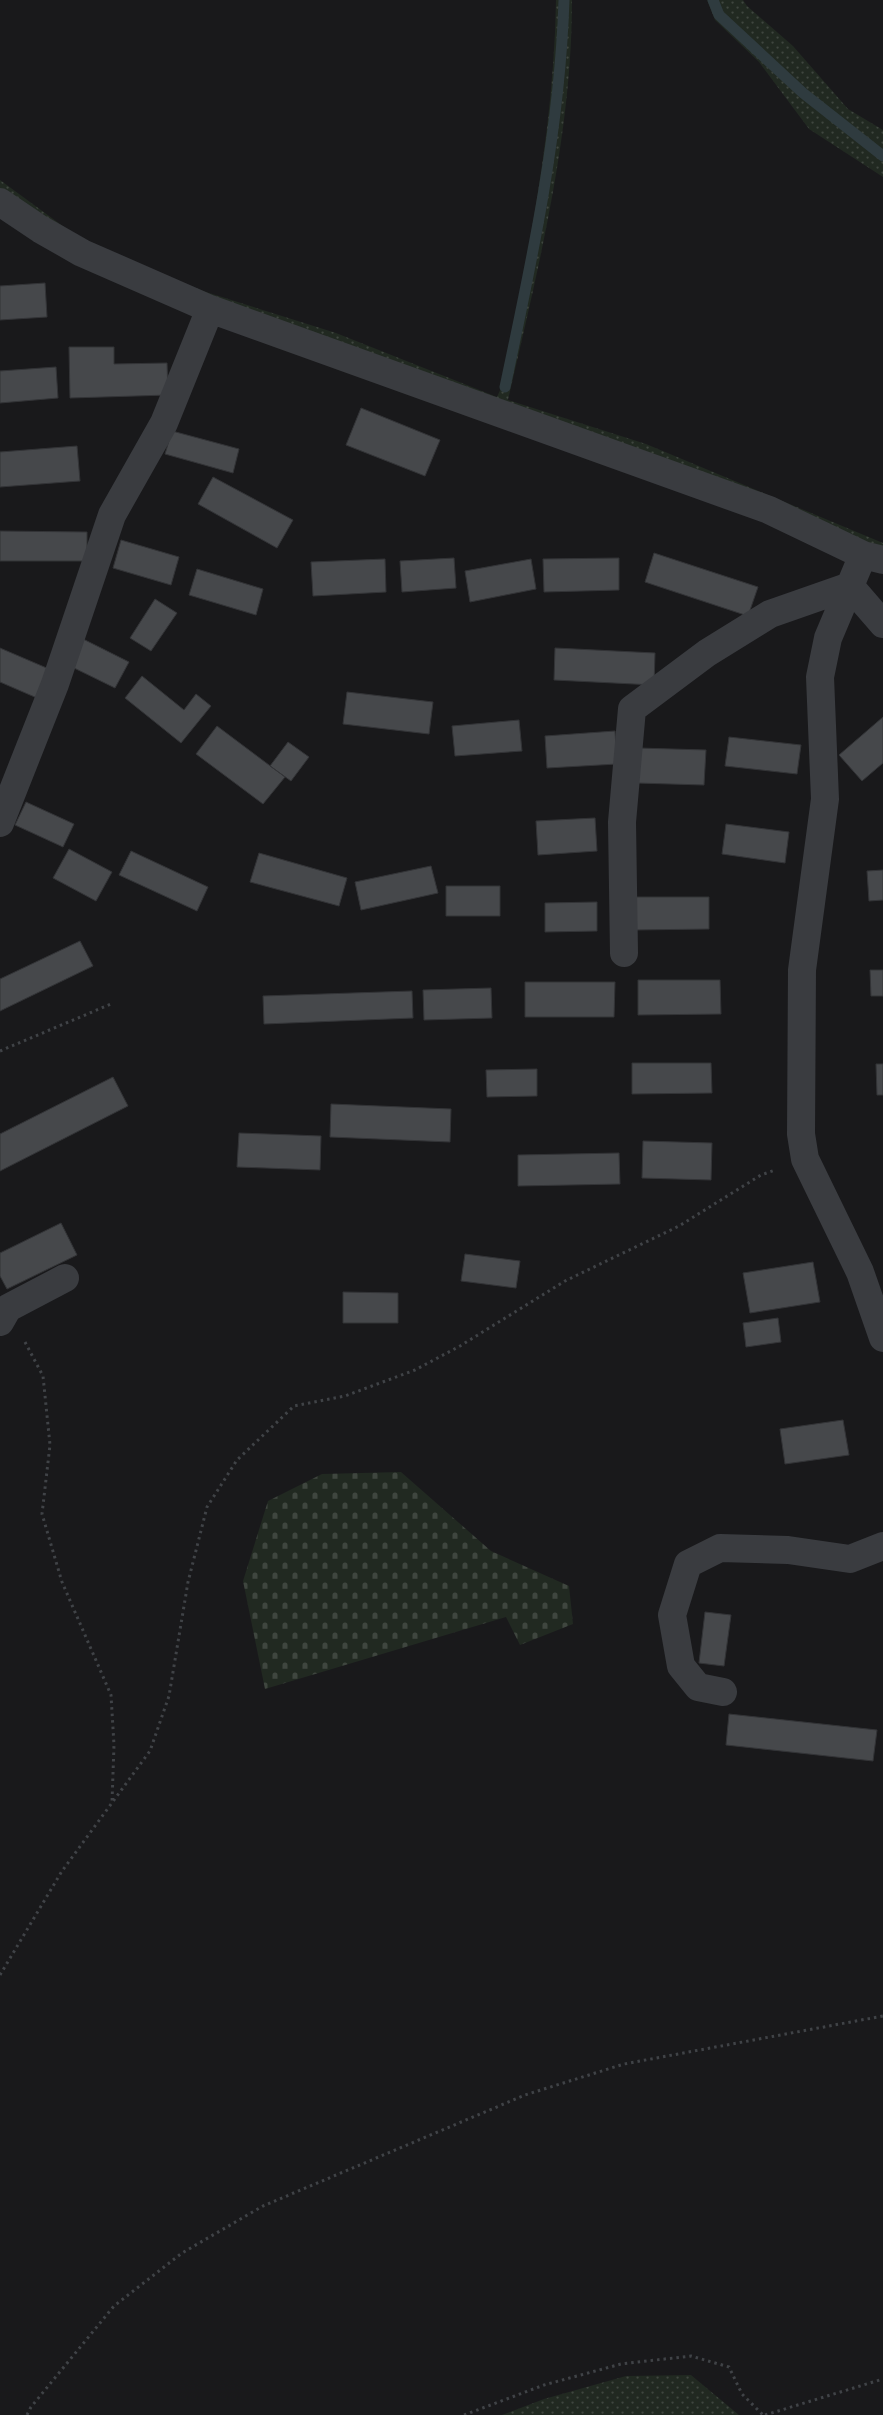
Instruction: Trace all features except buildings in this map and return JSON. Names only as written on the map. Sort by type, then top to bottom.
[{"type":"street","points":[[0,202],[40,229],[82,253],[210,309],[769,510],[873,557],[850,586],[828,638],[820,677],[825,799],[802,970],[801,1134],[805,1159],[860,1272],[883,1338]]},
{"type":"street","points":[[0,823],[55,684],[112,515],[164,423],[210,309]]},
{"type":"street","points":[[850,586],[883,624]]},
{"type":"street","points":[[624,954],[622,822],[632,709],[707,653],[770,614],[850,586]]},
{"type":"street","points":[[4,1315],[65,1278]]},
{"type":"street","points":[[723,1692],[698,1687],[681,1666],[672,1615],[688,1564],[720,1548],[788,1550],[850,1559],[883,1546]]},
{"type":"path","points":[[0,1051],[111,1004]]},
{"type":"path","points":[[0,1975],[62,1871],[150,1751],[169,1696],[188,1582],[207,1507],[237,1460],[294,1406],[346,1396],[415,1370],[460,1346],[565,1281],[679,1226],[761,1175],[805,1159]]},
{"type":"path","points":[[4,1315],[43,1376],[50,1444],[42,1514],[62,1582],[111,1696],[114,1745],[112,1804]]},
{"type":"path","points":[[27,2415],[114,2306],[182,2253],[263,2206],[525,2095],[624,2064],[883,2016]]},
{"type":"path","points":[[464,2415],[544,2385],[621,2364],[691,2356],[729,2367],[742,2394],[764,2415],[883,2379]]},
{"type":"green space","points":[[556,0],[572,0],[570,51],[560,151],[531,301],[508,400],[646,444],[883,543],[883,552],[214,303],[84,247],[0,193],[0,180],[90,246],[206,292],[336,333],[497,397],[501,388],[511,340],[538,196],[550,98]]},
{"type":"green space","points":[[707,0],[743,0],[747,6],[793,46],[848,109],[883,130],[883,177],[809,129],[759,62],[715,20]]},
{"type":"green space","points":[[401,1472],[491,1551],[569,1586],[573,1624],[520,1645],[506,1617],[265,1689],[243,1581],[268,1501],[322,1474]]},
{"type":"green space","points":[[691,2375],[739,2415],[502,2415],[544,2399],[626,2376]]},
{"type":"waterway","points":[[505,387],[525,291],[551,146],[557,97],[564,0]]},
{"type":"waterway","points":[[713,0],[719,15],[803,93],[883,156]]}]
